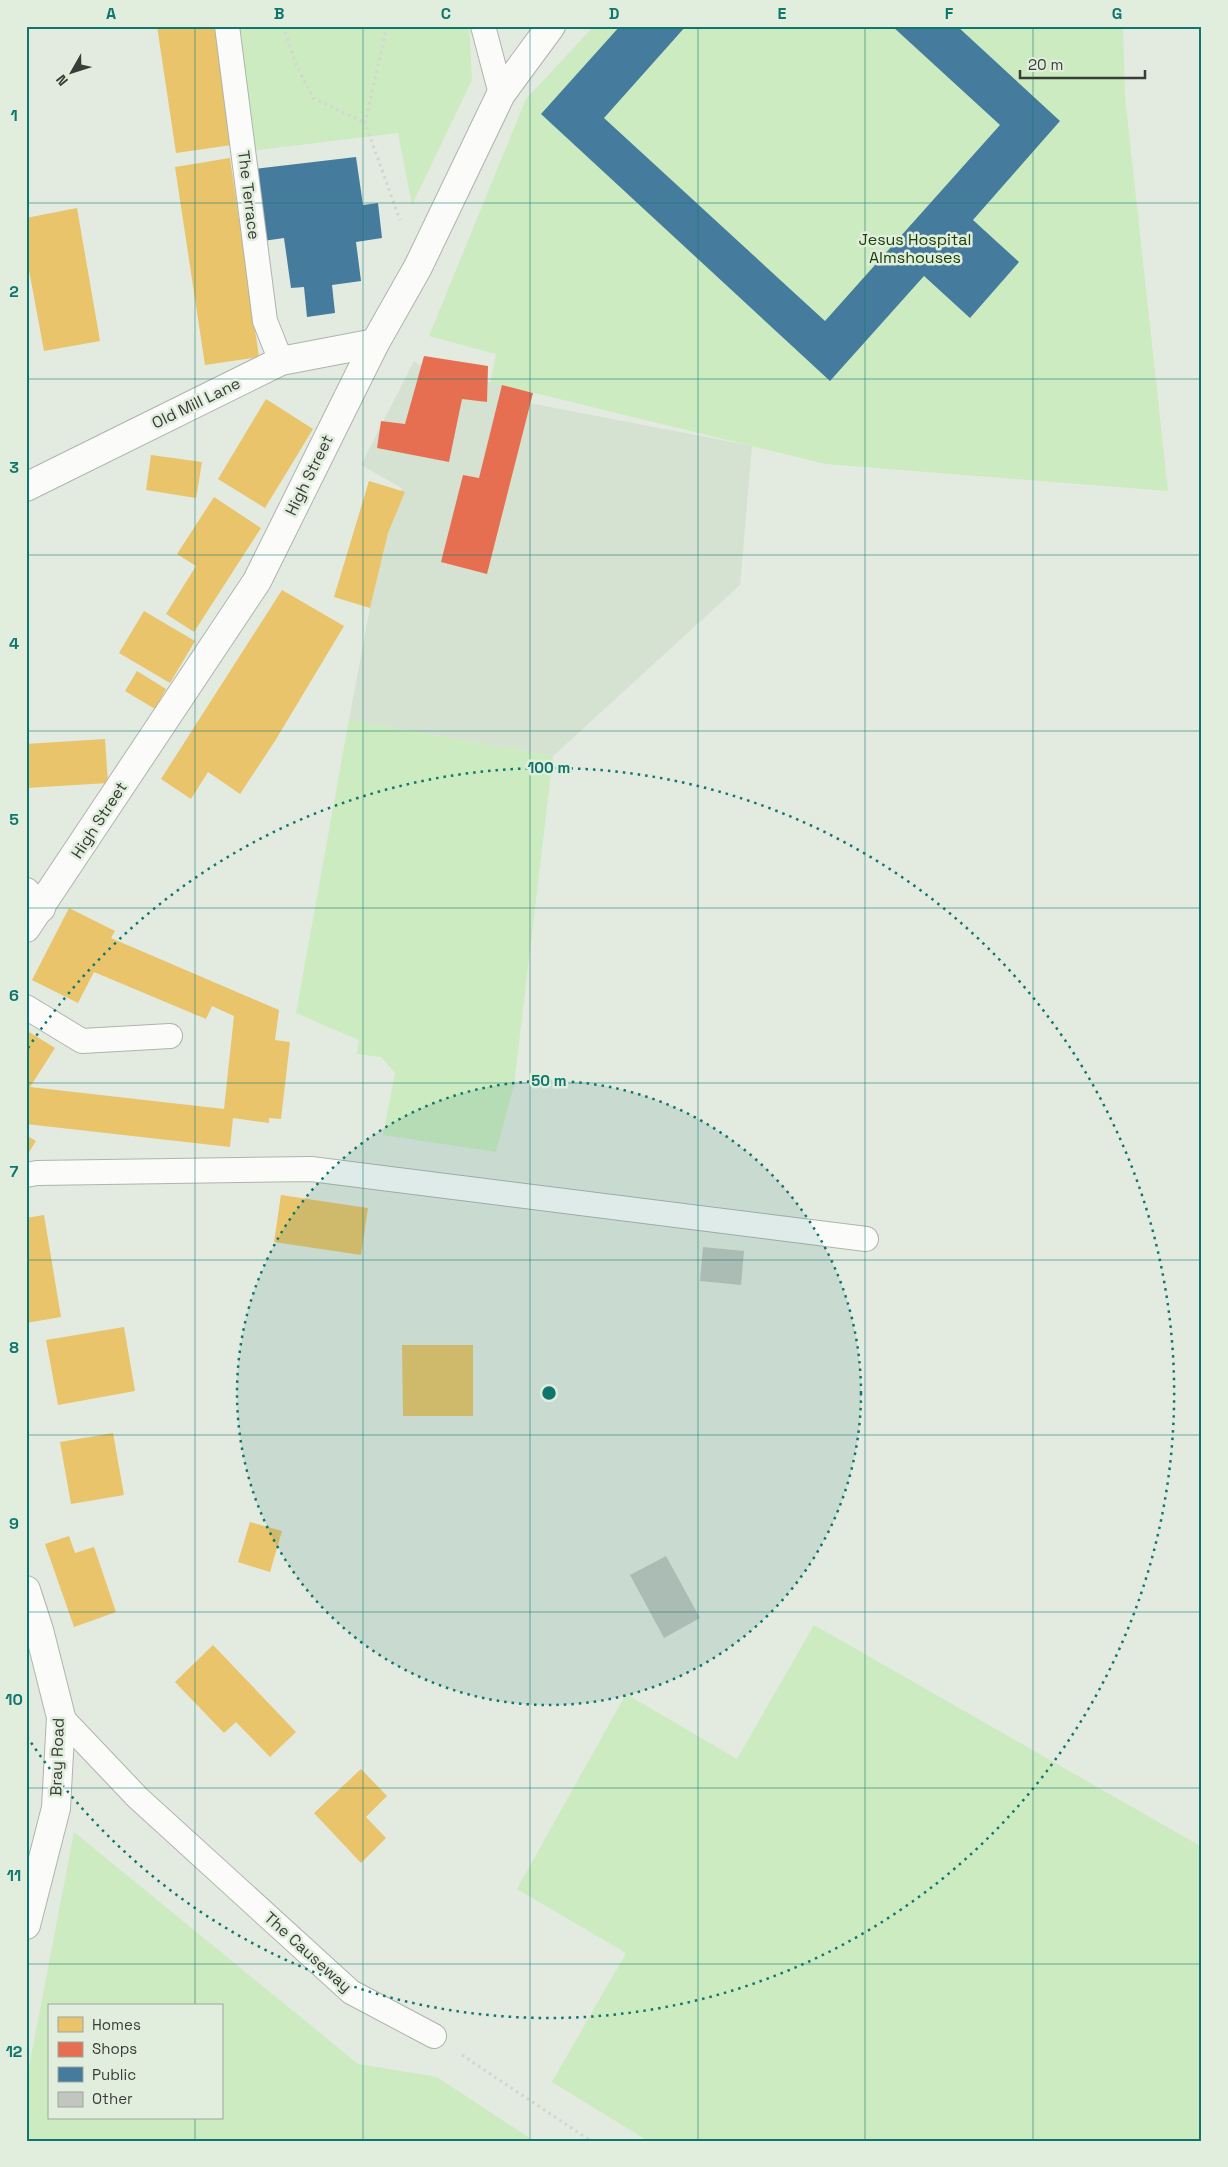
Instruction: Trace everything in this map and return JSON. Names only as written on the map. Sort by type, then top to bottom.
[{"type":"main road","name":"High Street","points":[[31,910],[257,581],[375,343],[418,267],[501,94],[551,26]]},
{"type":"main road","name":"Old Mill Lane","points":[[26,487],[281,361],[375,343]]},
{"type":"main road","name":"Bray Road","points":[[26,1590],[39,1630],[61,1717],[56,1808],[26,1925]]},
{"type":"lane","name":"The Terrace","points":[[227,26],[265,321],[281,361]]},
{"type":"lane","points":[[484,26],[501,94]]},
{"type":"lane","points":[[26,1007],[82,1041],[170,1036]]},
{"type":"lane","points":[[26,1175],[36,1173],[311,1169],[866,1239]]},
{"type":"lane","name":"The Causeway","points":[[61,1717],[138,1798],[351,1992],[434,2036]]},
{"type":"path","points":[[283,26],[296,64],[313,98],[365,123]]},
{"type":"path","points":[[387,26],[365,123],[418,267]]},
{"type":"path","points":[[434,2036],[591,2141]]},
{"type":"shaded area","points":[[414,361],[419,365],[521,390],[519,401],[752,446],[740,585],[553,756],[349,720],[370,608],[388,533],[402,488],[361,465]]},
{"type":"green space","points":[[233,26],[469,26],[472,80],[412,205],[398,133],[249,151]]},
{"type":"green space","name":"Jesus Hospital Almshouses","points":[[594,26],[1123,26],[1125,97],[1168,491],[826,464],[502,385],[490,384],[496,354],[429,336],[526,99]]},
{"type":"green space","points":[[349,720],[553,756],[514,1085],[496,1152],[383,1135],[395,1073],[381,1057],[357,1054],[359,1040],[296,1013]]},
{"type":"green space","points":[[814,1625],[1202,1847],[1202,2141],[648,2141],[552,2082],[626,1953],[517,1889],[626,1694],[737,1759]]},
{"type":"green space","points":[[74,1832],[358,2064],[437,2077],[534,2141],[26,2141],[26,2083]]},
{"type":"building: Homes","points":[[157,26],[215,26],[232,145],[176,153]]},
{"type":"building: Homes","points":[[230,158],[259,357],[205,365],[175,167]]},
{"type":"building: Homes","points":[[77,208],[100,341],[44,351],[26,254],[26,218]]},
{"type":"building: Homes","points":[[266,399],[313,429],[265,508],[218,479]]},
{"type":"building: Homes","points":[[151,455],[202,462],[196,498],[146,490]]},
{"type":"building: Homes","points":[[369,481],[405,492],[388,533],[370,608],[334,597]]},
{"type":"building: Homes","points":[[214,497],[261,528],[194,632],[166,614],[196,566],[177,554]]},
{"type":"building: Homes","points":[[282,590],[344,626],[275,741],[240,794],[208,772],[191,799],[161,779]]},
{"type":"building: Homes","points":[[144,611],[195,641],[170,683],[119,653]]},
{"type":"building: Homes","points":[[137,671],[166,689],[155,709],[125,691]]},
{"type":"building: Homes","points":[[105,739],[108,783],[26,788],[26,744]]},
{"type":"building: Homes","points":[[69,908],[115,931],[111,938],[279,1010],[275,1040],[290,1042],[281,1119],[269,1118],[269,1123],[233,1118],[230,1147],[26,1124],[26,1030],[55,1048],[30,1087],[224,1109],[234,1016],[212,1006],[206,1019],[94,972],[78,1003],[32,980]]},
{"type":"building: Homes","points":[[26,1135],[36,1141],[26,1157]]},
{"type":"building: Homes","points":[[281,1195],[368,1208],[361,1255],[274,1242]]},
{"type":"building: Homes","points":[[44,1215],[61,1317],[26,1323],[26,1218]]},
{"type":"building: Homes","points":[[124,1327],[135,1391],[58,1405],[46,1340]]},
{"type":"building: Homes","points":[[402,1345],[473,1345],[473,1416],[403,1416]]},
{"type":"building: Homes","points":[[113,1433],[124,1495],[71,1504],[60,1442]]},
{"type":"building: Homes","points":[[250,1522],[282,1531],[270,1572],[238,1562]]},
{"type":"building: Homes","points":[[69,1536],[75,1553],[94,1547],[116,1612],[74,1627],[45,1544]]},
{"type":"building: Homes","points":[[213,1645],[296,1732],[270,1757],[236,1722],[224,1733],[175,1682]]},
{"type":"building: Homes","points":[[361,1769],[387,1796],[366,1817],[386,1838],[361,1863],[314,1813]]},
{"type":"building: Shops","points":[[424,356],[488,366],[487,402],[462,399],[449,462],[377,448],[381,421],[405,424]]},
{"type":"building: Shops","points":[[502,385],[533,393],[487,574],[441,562],[463,475],[479,478]]},
{"type":"building: Public","name":"Jesus Hospital Almshouses","points":[[620,26],[686,26],[604,118],[825,321],[1000,125],[892,26],[957,26],[1060,121],[973,220],[1019,262],[970,318],[924,276],[830,381],[541,114]]},
{"type":"building: Public","points":[[356,157],[363,205],[378,203],[382,238],[356,242],[361,281],[332,285],[335,313],[307,317],[304,287],[291,288],[284,238],[263,241],[254,169]]},
{"type":"building: Other","points":[[703,1247],[744,1251],[741,1285],[700,1281]]},
{"type":"building: Other","points":[[666,1556],[700,1618],[664,1638],[630,1575]]}]
